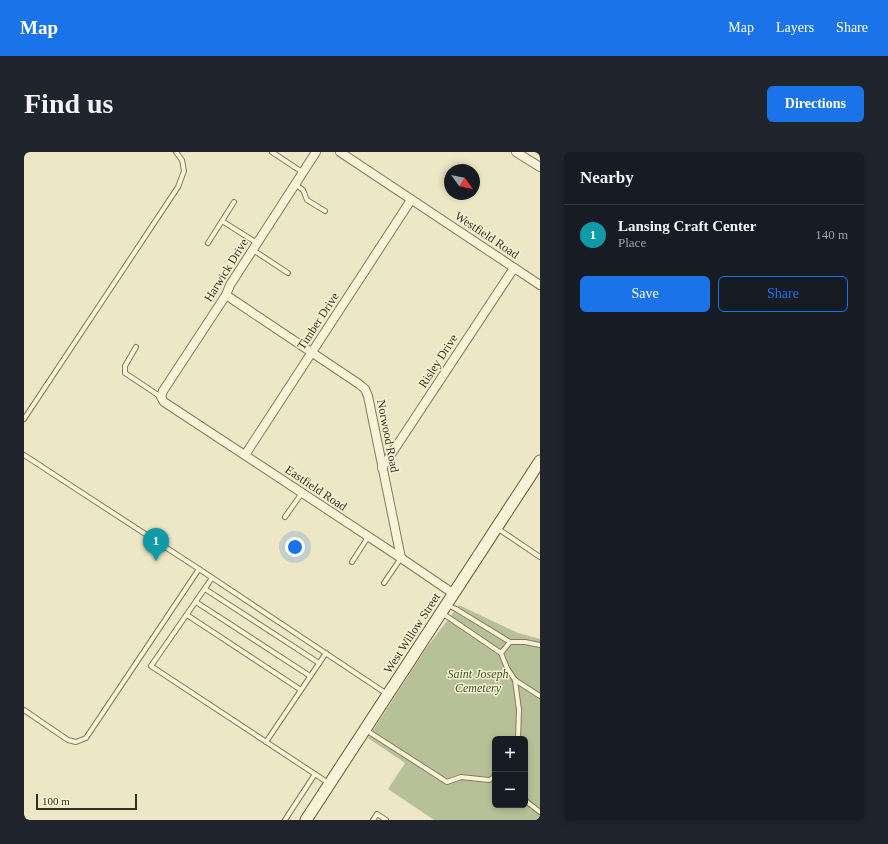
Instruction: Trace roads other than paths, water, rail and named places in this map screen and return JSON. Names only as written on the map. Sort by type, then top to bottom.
[{"type":"street","name":"Harwick Drive","points":[[163,399],[163,391],[226,295],[230,285],[316,152]]},
{"type":"street","name":"Westfield Road","points":[[340,152],[540,285]]},
{"type":"street","points":[[516,152],[540,167]]},
{"type":"street","name":"Timber Drive","points":[[245,455],[412,200]]},
{"type":"street","name":"Risley Drive","points":[[382,468],[514,268]]},
{"type":"street","name":"Norwood Road","points":[[226,295],[365,389],[368,396],[401,558]]},
{"type":"street","name":"Eastfield Road","points":[[163,399],[454,594]]},
{"type":"street","name":"West Willow Street","points":[[306,820],[540,461]]},
{"type":"lane","points":[[24,419],[178,187],[184,171],[182,160],[176,152]]},
{"type":"lane","points":[[272,152],[303,172]]},
{"type":"lane","points":[[296,184],[303,190],[307,200],[325,211]]},
{"type":"lane","points":[[208,243],[234,202]]},
{"type":"lane","points":[[222,221],[288,273]]},
{"type":"lane","points":[[136,347],[125,366],[125,373],[163,399]]},
{"type":"lane","points":[[24,455],[388,694]]},
{"type":"lane","points":[[285,517],[302,493]]},
{"type":"lane","points":[[497,527],[540,557]]},
{"type":"lane","points":[[352,562],[368,537]]},
{"type":"lane","points":[[384,583],[401,558]]},
{"type":"lane","points":[[24,710],[68,740],[76,742],[86,738],[199,569]]},
{"type":"lane","points":[[212,578],[151,666],[330,784]]},
{"type":"lane","points":[[205,589],[319,663]]},
{"type":"lane","points":[[196,602],[310,676]]},
{"type":"lane","points":[[444,609],[456,609],[510,642],[526,642],[540,645]]},
{"type":"lane","points":[[444,609],[501,653],[507,668],[515,680],[540,696]]},
{"type":"lane","points":[[187,615],[301,690]]},
{"type":"lane","points":[[501,653],[510,642]]},
{"type":"lane","points":[[266,742],[326,653]]},
{"type":"lane","points":[[515,680],[519,710],[518,736]]},
{"type":"lane","points":[[365,730],[447,782],[461,777],[489,780],[492,778]]},
{"type":"lane","points":[[285,820],[315,774]]},
{"type":"lane","points":[[528,803],[540,812]]},
{"type":"lane","points":[[373,820],[376,814],[386,820]]},
{"type":"place","name":"Lansing Craft Center","points":[[156,561]]},
{"type":"park label","name":"Saint Joseph Cemetery","points":[[478,681]]}]
